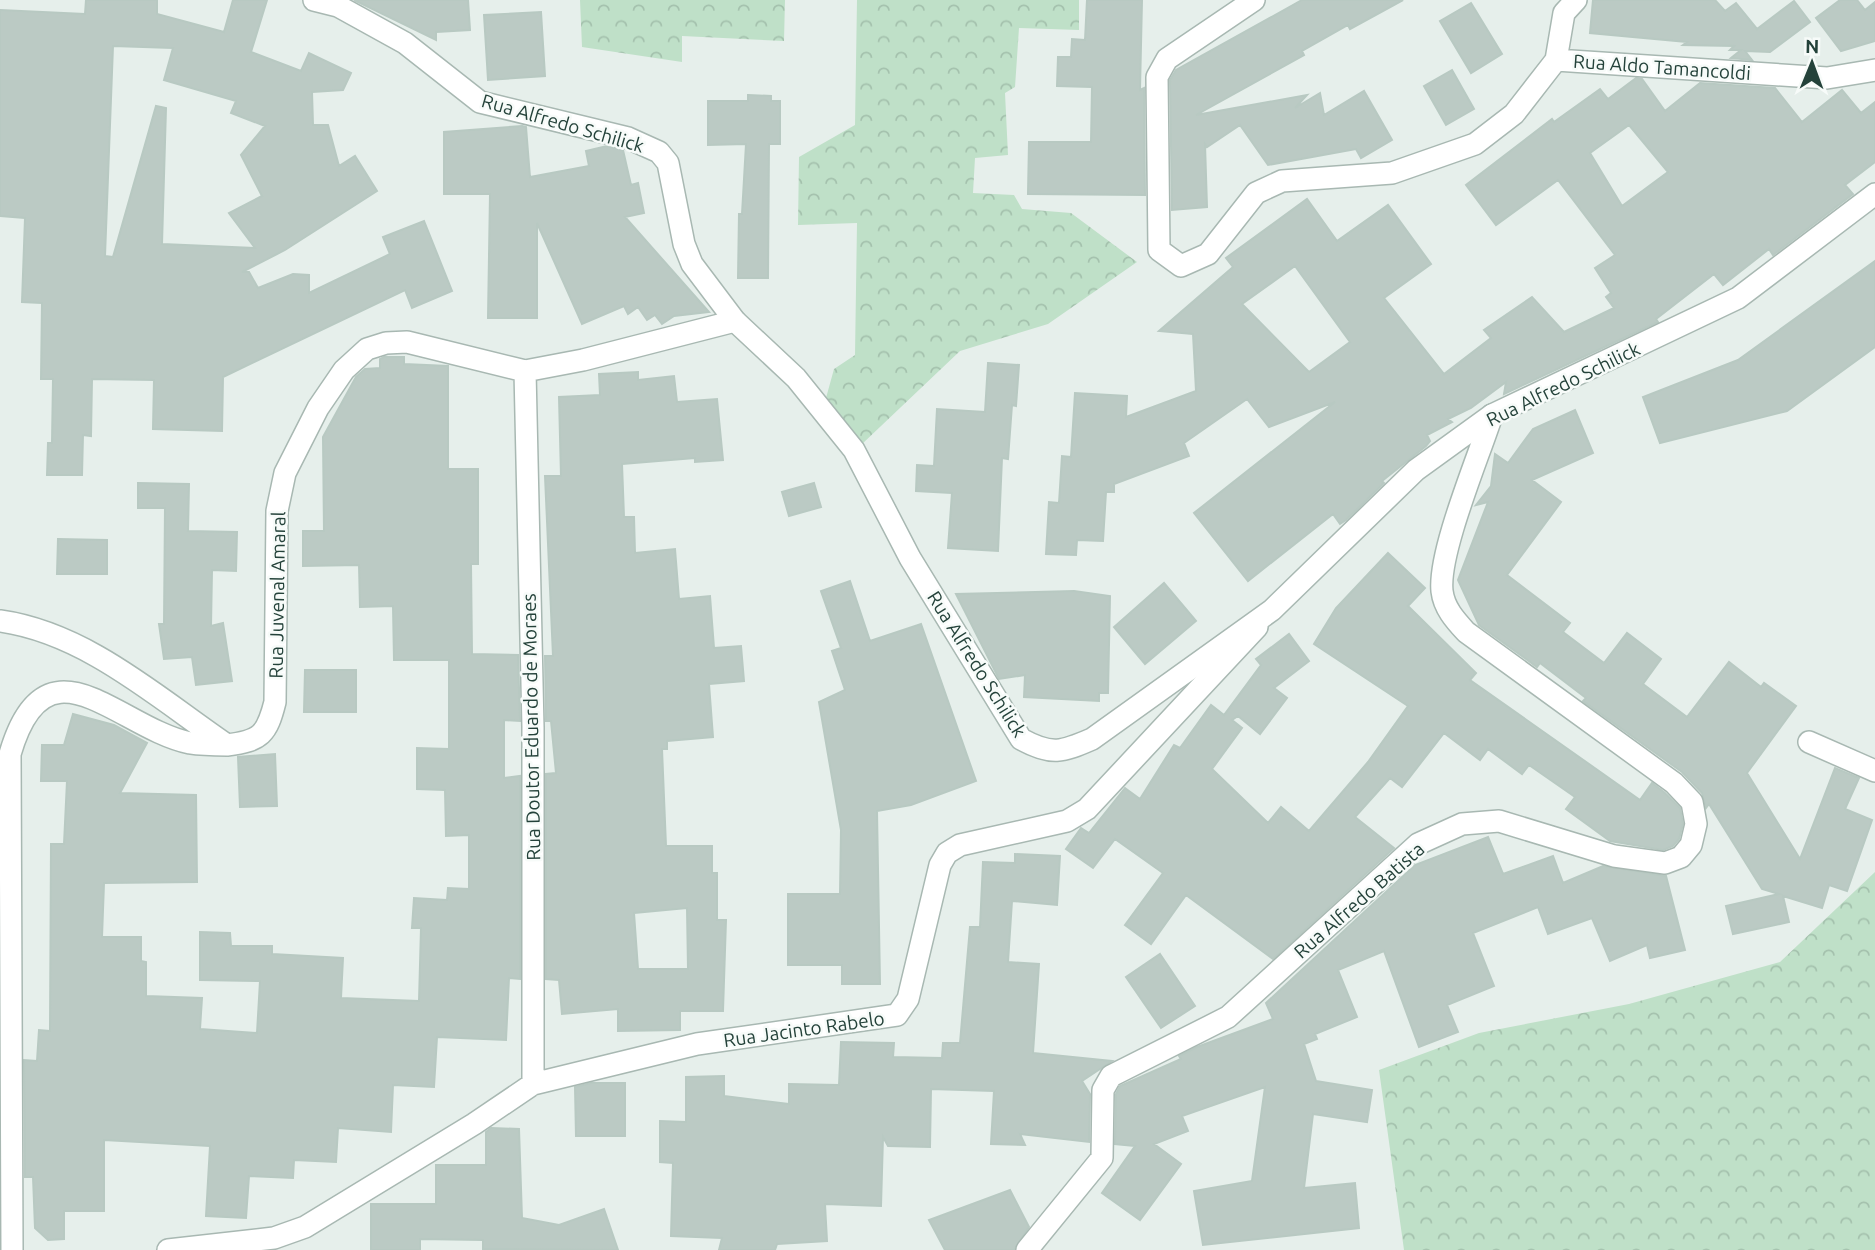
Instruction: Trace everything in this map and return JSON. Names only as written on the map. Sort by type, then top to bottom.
[{"type":"street","name":"Rua Alfredo Schilick","points":[[314,0],[338,6],[405,43],[480,103],[628,138],[659,152],[668,163],[684,244],[692,264],[735,321],[796,378],[854,450],[906,550],[1021,739],[1039,749],[1061,752],[1092,739],[1272,610],[1416,470],[1492,415],[1738,298],[1875,194]]},
{"type":"street","name":"Rua Aldo Tamancoldi","points":[[1254,0],[1167,58],[1157,77],[1158,250],[1181,266],[1208,254],[1256,193],[1282,181],[1392,173],[1475,144],[1514,114],[1556,60],[1828,78],[1875,70]]},
{"type":"street","points":[[1556,60],[1564,13],[1576,0]]},
{"type":"street","name":"Rua Juvenal Amaral","points":[[12,1250],[10,754],[18,725],[31,706],[56,691],[82,694],[189,743],[228,745],[262,736],[270,722],[275,702],[277,511],[285,473],[318,408],[344,370],[368,349],[407,342],[525,371],[583,360],[735,321]]},
{"type":"street","name":"Rua Doutor Eduardo de Moraes","points":[[525,371],[533,727],[533,1084]]},
{"type":"street","name":"Rua Alfredo Batista","points":[[1027,1250],[1102,1157],[1103,1090],[1111,1076],[1228,1017],[1418,844],[1462,824],[1499,821],[1614,856],[1665,863],[1681,857],[1691,845],[1696,824],[1692,802],[1674,783],[1466,632],[1448,612],[1442,593],[1443,565],[1492,415]]},
{"type":"street","name":"Rua Jacinto Rabelo","points":[[169,1250],[274,1238],[305,1227],[474,1124],[533,1084],[697,1044],[897,1015],[908,999],[940,865],[947,853],[960,845],[1068,821],[1087,809],[1272,610]]},
{"type":"street","points":[[0,621],[45,633],[84,649],[228,745]]},
{"type":"street","points":[[1809,742],[1875,771]]},
{"type":"green space","points":[[580,0],[785,0],[784,41],[682,36],[682,62],[582,47]]},
{"type":"green space","points":[[857,0],[1079,0],[1079,30],[1019,28],[1015,87],[1005,93],[1008,155],[975,158],[973,193],[1014,195],[1022,209],[1071,213],[1137,262],[1048,324],[960,351],[861,445],[826,398],[834,369],[855,355],[857,223],[798,225],[799,157],[855,125]]},
{"type":"green space","points":[[1875,872],[1875,1250],[1404,1250],[1379,1070],[1479,1033],[1629,1004],[1780,962]]},
{"type":"building","points":[[86,0],[157,0],[157,14],[224,32],[233,0],[267,0],[251,52],[301,71],[309,53],[351,73],[343,90],[312,92],[313,125],[328,125],[339,166],[355,156],[377,191],[285,250],[242,272],[249,272],[258,288],[293,274],[309,275],[309,293],[390,254],[383,237],[424,221],[452,291],[412,308],[405,290],[223,377],[222,431],[153,429],[154,380],[92,379],[91,436],[83,435],[82,475],[47,475],[48,443],[52,443],[53,379],[41,379],[42,303],[22,302],[25,218],[0,216],[0,10],[85,14]],"holes":[[[113,46],[173,48],[164,80],[236,101],[231,113],[265,126],[241,155],[262,196],[229,213],[255,248],[162,244],[166,108],[156,106],[113,257],[105,256]]]},
{"type":"building","points":[[354,0],[468,0],[470,30],[436,32],[436,40]]},
{"type":"building","points":[[1087,0],[1142,0],[1140,90],[1144,88],[1145,195],[1028,194],[1029,142],[1091,142],[1092,87],[1057,86],[1058,57],[1071,57],[1072,39],[1085,40]]},
{"type":"building","points":[[1302,0],[1403,0],[1350,29],[1348,25],[1302,51],[1304,55],[1196,115],[1307,95],[1295,108],[1320,93],[1324,115],[1364,91],[1392,140],[1361,158],[1356,149],[1268,165],[1240,125],[1207,147],[1205,144],[1207,207],[1172,210],[1170,80],[1176,70]]},
{"type":"building","points":[[1593,0],[1715,0],[1725,11],[1736,3],[1757,29],[1794,1],[1810,22],[1770,52],[1745,51],[1752,60],[1731,58],[1741,50],[1730,50],[1734,46],[1683,45],[1687,42],[1590,33]]},
{"type":"building","points":[[1840,0],[1857,0],[1865,10],[1875,2],[1875,41],[1841,51],[1816,18]]},
{"type":"building","points":[[1471,3],[1502,54],[1471,73],[1440,21]]},
{"type":"building","points":[[541,12],[545,76],[488,80],[484,15]]},
{"type":"building","points":[[1452,70],[1474,109],[1446,125],[1424,86]]},
{"type":"building","points":[[1636,78],[1642,79],[1665,111],[1700,83],[1775,88],[1802,122],[1842,90],[1861,113],[1875,102],[1875,162],[1845,185],[1853,194],[1773,255],[1769,249],[1723,285],[1714,274],[1656,319],[1658,322],[1504,394],[1506,382],[1471,408],[1448,419],[1452,422],[1427,435],[1430,441],[1426,446],[1382,481],[1384,483],[1346,520],[1340,524],[1333,514],[1248,581],[1194,513],[1335,402],[1269,427],[1247,399],[1184,443],[1189,456],[1114,484],[1114,492],[1106,492],[1103,541],[1077,540],[1076,555],[1046,554],[1049,502],[1059,503],[1062,456],[1071,457],[1075,393],[1127,396],[1126,417],[1196,391],[1193,334],[1159,331],[1233,267],[1226,258],[1307,199],[1337,241],[1388,205],[1431,264],[1384,298],[1444,374],[1491,338],[1484,330],[1532,297],[1564,332],[1614,308],[1606,297],[1611,293],[1595,268],[1615,255],[1558,180],[1496,225],[1466,185],[1552,119],[1554,122],[1600,89],[1608,99]],"holes":[[[1629,125],[1668,172],[1622,206],[1590,153]],[[1295,266],[1350,342],[1309,372],[1242,304]]]},
{"type":"building","points":[[748,95],[771,96],[771,101],[780,101],[780,144],[769,144],[768,278],[738,278],[739,214],[742,214],[746,144],[708,145],[708,101],[748,101]]},
{"type":"building","points":[[526,127],[530,177],[589,166],[586,151],[607,146],[623,150],[631,185],[638,183],[644,213],[625,217],[709,312],[674,316],[662,324],[655,315],[647,320],[638,307],[628,314],[624,306],[582,324],[537,223],[537,318],[488,318],[490,194],[444,194],[444,132]]},
{"type":"building","points":[[1875,261],[1875,347],[1787,411],[1660,443],[1643,397],[1738,360]]},
{"type":"building","points":[[404,357],[404,364],[448,366],[448,469],[478,469],[478,564],[471,564],[472,654],[518,655],[520,721],[504,720],[504,778],[520,776],[520,979],[509,978],[506,1040],[437,1037],[434,1087],[393,1085],[391,1132],[338,1128],[336,1162],[294,1160],[293,1178],[249,1176],[246,1218],[206,1216],[210,1146],[104,1140],[104,1211],[64,1211],[64,1239],[48,1240],[35,1228],[33,1177],[25,1177],[24,1060],[37,1061],[39,1030],[50,1031],[51,844],[64,844],[67,781],[41,781],[42,745],[64,745],[73,714],[114,725],[147,743],[120,793],[196,795],[197,882],[104,883],[102,937],[141,937],[141,961],[146,962],[146,996],[202,998],[200,1029],[257,1033],[260,981],[200,980],[200,932],[230,933],[231,946],[272,946],[272,954],[343,958],[341,998],[419,1001],[421,928],[412,928],[414,898],[447,900],[448,888],[469,889],[469,835],[446,836],[445,790],[417,789],[417,748],[449,749],[449,660],[394,660],[393,606],[360,607],[359,565],[303,566],[303,531],[324,531],[323,437],[356,377],[365,369],[380,368],[380,359]]},
{"type":"building","points":[[988,363],[1019,365],[1016,406],[1012,405],[1008,459],[1002,458],[998,551],[948,548],[952,493],[916,491],[917,465],[934,466],[937,409],[985,412]]},
{"type":"building","points":[[638,372],[638,380],[674,376],[677,402],[717,399],[723,460],[695,462],[695,458],[622,464],[624,517],[634,517],[635,553],[675,549],[679,599],[710,596],[714,648],[741,646],[744,681],[709,684],[713,737],[667,741],[667,749],[662,749],[666,846],[712,846],[712,873],[717,873],[717,920],[726,920],[723,1011],[680,1011],[680,1030],[618,1031],[618,1009],[562,1014],[559,980],[546,979],[546,774],[556,773],[551,721],[546,721],[545,656],[553,656],[545,476],[561,476],[559,397],[600,395],[599,374]],"holes":[[[687,908],[688,969],[638,969],[634,913]]]},
{"type":"building","points":[[1575,410],[1593,453],[1532,480],[1561,502],[1507,575],[1570,623],[1563,632],[1604,663],[1627,633],[1661,659],[1643,684],[1687,717],[1729,662],[1761,687],[1764,683],[1796,706],[1747,773],[1800,859],[1835,768],[1859,778],[1845,809],[1872,820],[1847,891],[1829,885],[1822,908],[1783,896],[1789,922],[1733,934],[1726,906],[1779,894],[1762,889],[1709,804],[1706,808],[1702,793],[1682,772],[1583,701],[1586,698],[1540,663],[1537,667],[1479,625],[1458,580],[1488,502],[1476,505],[1491,486],[1495,454],[1508,463],[1533,429]]},
{"type":"building","points":[[138,483],[189,484],[188,531],[237,532],[236,571],[212,570],[211,626],[223,623],[232,681],[196,685],[192,657],[164,659],[159,624],[164,624],[165,508],[138,508]]},
{"type":"building","points":[[814,483],[821,507],[789,516],[782,492]]},
{"type":"building","points":[[58,539],[107,540],[107,574],[57,574]]},
{"type":"building","points":[[1388,553],[1425,588],[1408,606],[1476,673],[1470,680],[1640,800],[1652,783],[1680,808],[1683,824],[1679,839],[1673,846],[1663,850],[1610,841],[1566,809],[1575,797],[1529,765],[1522,774],[1488,749],[1480,760],[1444,733],[1402,787],[1390,778],[1355,817],[1394,848],[1273,959],[1186,895],[1151,944],[1125,925],[1163,873],[1115,839],[1093,868],[1066,849],[1081,828],[1089,833],[1125,788],[1140,799],[1174,745],[1180,748],[1211,705],[1224,715],[1261,665],[1256,659],[1289,634],[1309,661],[1274,688],[1287,698],[1260,734],[1238,716],[1232,720],[1242,728],[1212,769],[1268,823],[1281,807],[1309,831],[1368,762],[1408,706],[1314,644],[1336,608]]},
{"type":"building","points":[[850,581],[870,641],[921,624],[976,781],[911,805],[877,811],[880,984],[842,984],[842,965],[788,965],[788,894],[840,894],[841,830],[819,702],[845,690],[832,651],[841,648],[821,591]]},
{"type":"building","points":[[1164,583],[1196,621],[1145,664],[1114,627]]},
{"type":"building","points":[[1074,591],[1110,596],[1108,693],[1099,693],[1099,701],[1024,697],[1025,675],[999,679],[956,594]]},
{"type":"building","points":[[305,670],[356,670],[356,712],[304,712]]},
{"type":"building","points":[[275,754],[277,806],[240,807],[238,757]]},
{"type":"building","points":[[1488,837],[1503,874],[1553,856],[1563,883],[1603,866],[1666,876],[1685,950],[1650,958],[1647,945],[1610,961],[1592,918],[1548,934],[1538,907],[1473,933],[1494,986],[1447,1005],[1458,1032],[1419,1047],[1384,951],[1338,970],[1357,1017],[1315,1034],[1317,1039],[1304,1044],[1316,1081],[1372,1090],[1367,1122],[1313,1114],[1304,1188],[1355,1183],[1359,1228],[1203,1245],[1194,1191],[1252,1181],[1265,1087],[1182,1116],[1188,1131],[1154,1144],[1181,1164],[1140,1220],[1102,1193],[1135,1146],[1115,1144],[1116,1094],[1120,1086],[1181,1059],[1179,1056],[1197,1047],[1273,1019],[1266,1003],[1415,865]]},
{"type":"building","points":[[1015,854],[1060,856],[1057,905],[1012,901],[1008,962],[1039,964],[1033,1053],[1112,1061],[1082,1081],[1090,1094],[1089,1142],[1020,1134],[1025,1145],[991,1144],[994,1091],[931,1089],[930,1147],[888,1146],[883,1137],[881,1206],[825,1204],[827,1241],[777,1244],[775,1250],[719,1250],[722,1238],[671,1236],[673,1163],[660,1162],[660,1121],[686,1122],[686,1077],[724,1076],[724,1096],[789,1104],[789,1084],[839,1085],[841,1042],[894,1043],[893,1057],[942,1058],[943,1043],[960,1043],[970,927],[980,927],[983,862],[1015,863]]},
{"type":"building","points":[[1160,954],[1195,1006],[1161,1028],[1126,977]]},
{"type":"building","points":[[591,1083],[625,1083],[625,1136],[576,1136],[575,1087]]},
{"type":"building","points":[[491,1128],[519,1129],[522,1218],[559,1225],[604,1209],[618,1250],[483,1249],[483,1240],[420,1239],[420,1250],[371,1250],[371,1204],[436,1204],[436,1165],[486,1165],[486,1132]]},
{"type":"building","points":[[1010,1190],[1029,1227],[1014,1250],[945,1250],[929,1220]]}]
